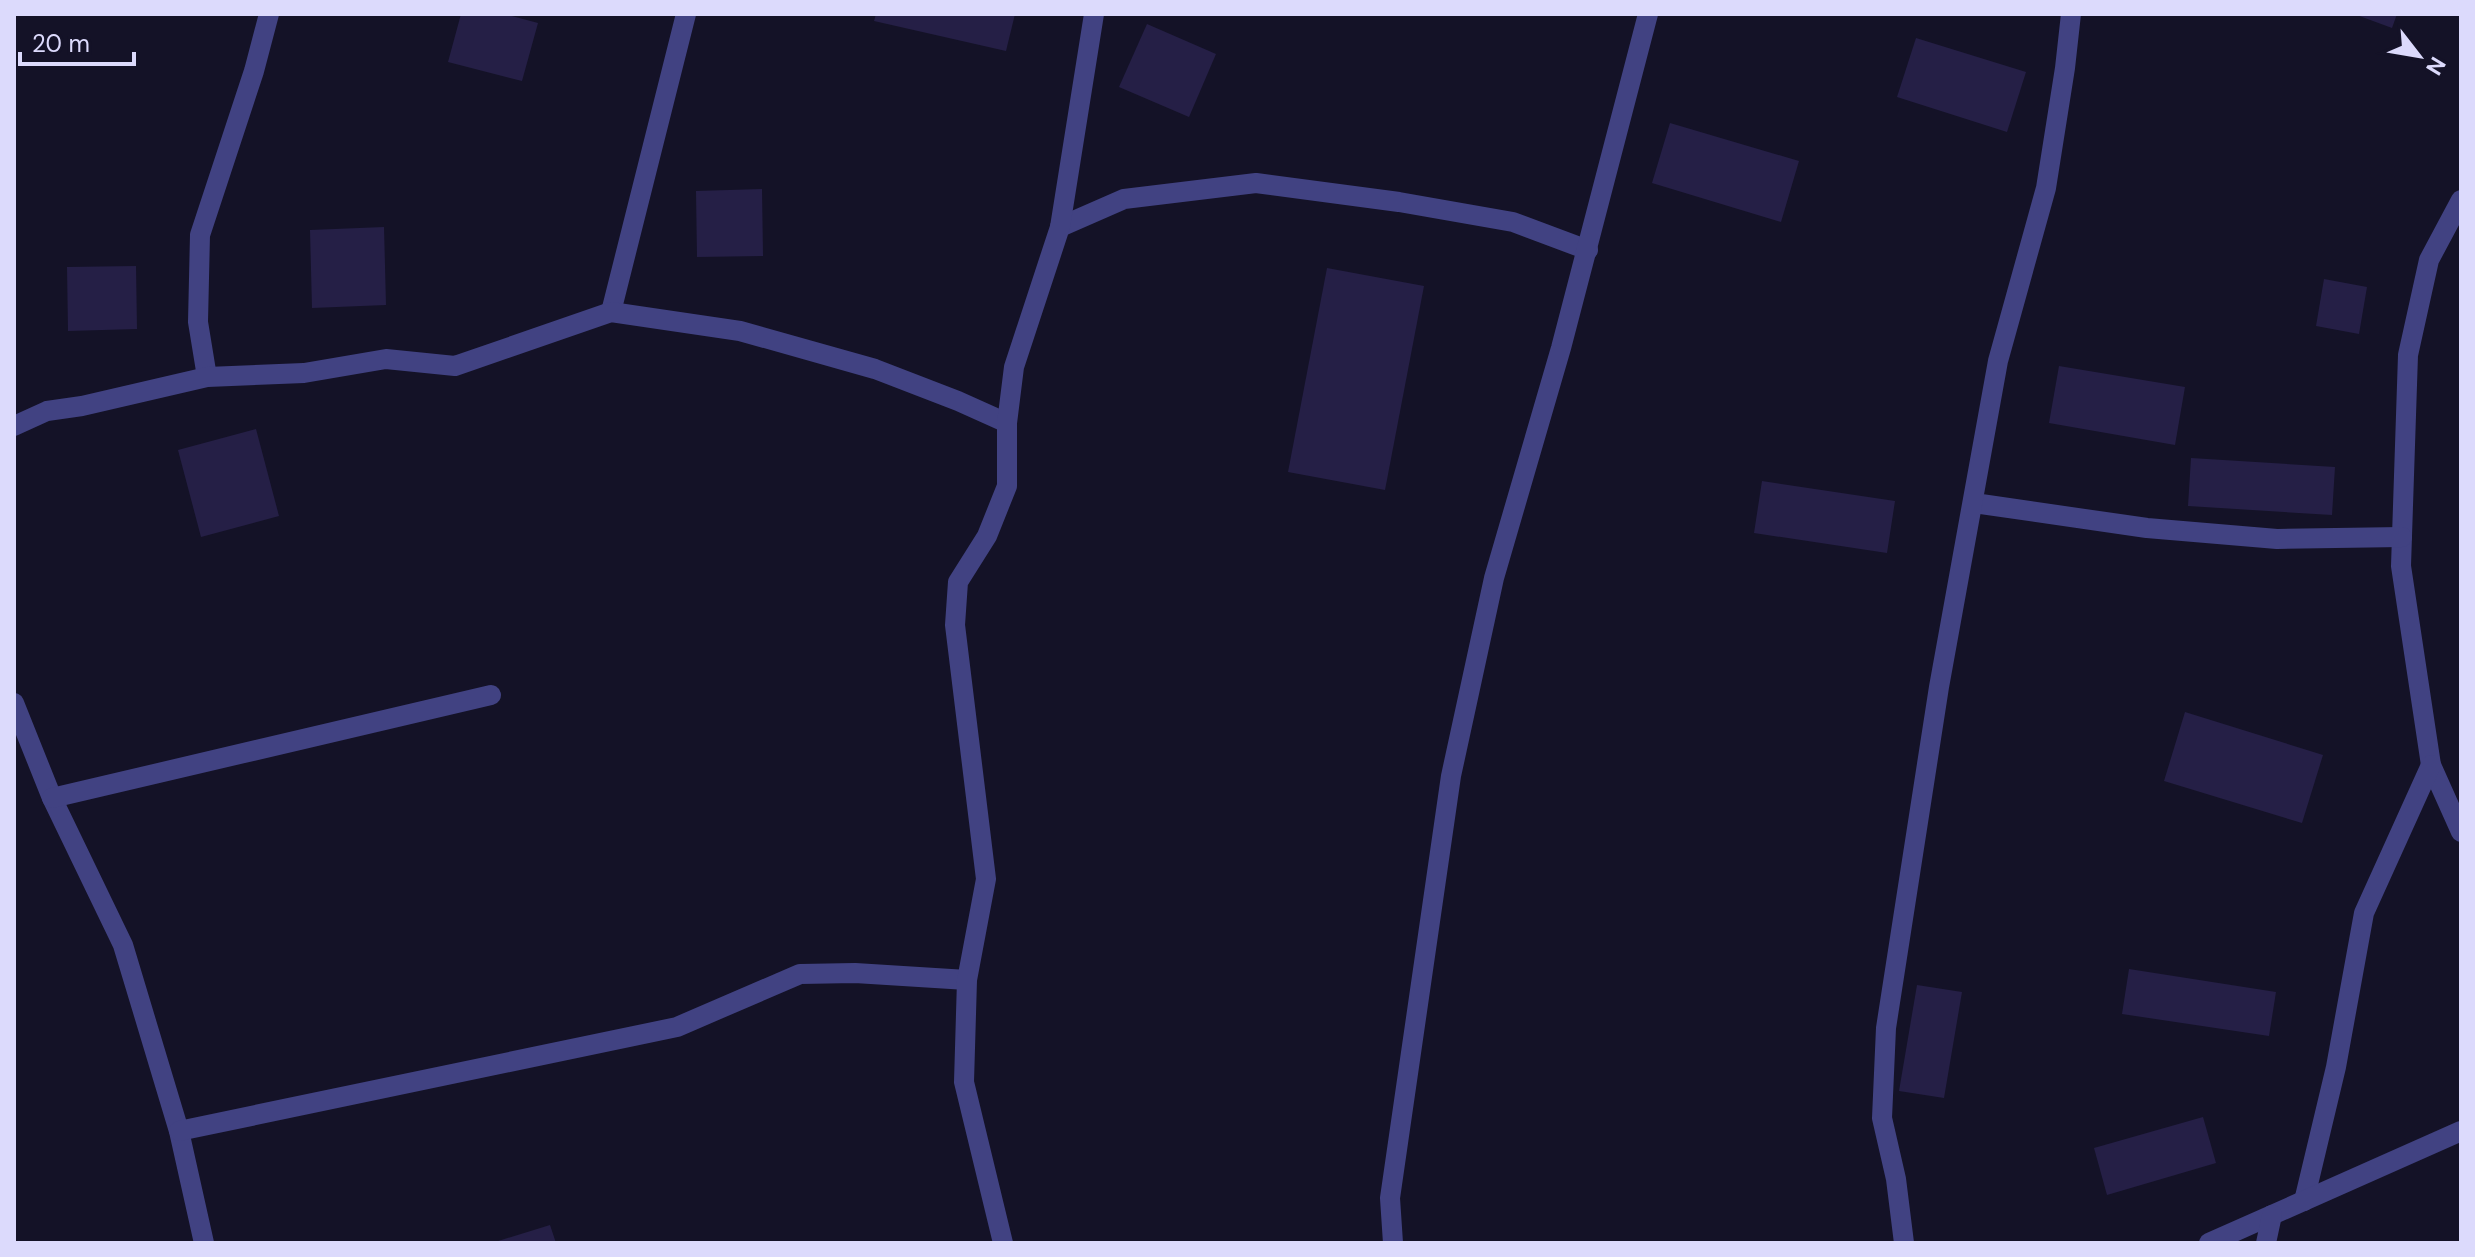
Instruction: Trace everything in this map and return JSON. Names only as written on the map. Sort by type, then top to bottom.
[{"type":"street","points":[[207,377],[198,322],[200,235],[254,71],[269,14]]},
{"type":"street","points":[[611,312],[686,14]]},
{"type":"street","points":[[1003,1243],[964,1082],[967,980],[986,879],[955,625],[958,582],[987,536],[1007,486],[1007,423],[1014,367],[1060,227],[1094,14]]},
{"type":"street","points":[[1393,1243],[1390,1198],[1451,776],[1494,578],[1588,250],[1648,14]]},
{"type":"street","points":[[1904,1243],[1896,1179],[1882,1118],[1886,1028],[1939,687],[1998,361],[2046,188],[2071,14]]},
{"type":"street","points":[[1060,227],[1124,199],[1256,183],[1399,202],[1513,222],[1588,250]]},
{"type":"street","points":[[2461,200],[2429,260],[2408,355],[2402,537],[2403,580],[2431,765],[2461,832]]},
{"type":"street","points":[[14,426],[47,411],[207,377],[304,373],[386,359],[455,366],[611,312],[740,331],[875,369],[1007,423]]},
{"type":"street","points":[[1974,503],[2147,528],[2277,539],[2402,537]]},
{"type":"street","points":[[52,798],[491,695]]},
{"type":"street","points":[[14,703],[52,798],[123,945],[179,1131],[204,1243]]},
{"type":"street","points":[[2304,1201],[2336,1067],[2364,913],[2431,765]]},
{"type":"street","points":[[179,1131],[677,1027],[800,974],[855,973],[967,980]]},
{"type":"street","points":[[2209,1243],[2461,1131]]},
{"type":"street","points":[[2266,1243],[2272,1215]]},
{"type":"building","points":[[461,14],[504,14],[538,23],[522,81],[448,62]]},
{"type":"building","points":[[876,14],[1015,14],[1006,51],[874,21]]},
{"type":"building","points":[[2354,14],[2397,14],[2392,28]]},
{"type":"building","points":[[1147,24],[1216,54],[1189,117],[1119,87]]},
{"type":"building","points":[[1916,38],[2026,72],[2007,132],[1897,97]]},
{"type":"building","points":[[1670,123],[1799,161],[1781,222],[1652,183]]},
{"type":"building","points":[[762,189],[763,256],[697,257],[696,191]]},
{"type":"building","points":[[384,227],[386,305],[312,308],[310,230]]},
{"type":"building","points":[[136,266],[137,329],[68,331],[67,267]]},
{"type":"building","points":[[1327,268],[1424,286],[1385,490],[1288,472]]},
{"type":"building","points":[[2324,279],[2367,287],[2359,334],[2316,326]]},
{"type":"building","points":[[2059,366],[2185,387],[2175,445],[2049,423]]},
{"type":"building","points":[[256,429],[279,516],[201,537],[178,450]]},
{"type":"building","points":[[2191,458],[2335,467],[2332,515],[2188,506]]},
{"type":"building","points":[[1762,481],[1895,501],[1887,553],[1754,533]]},
{"type":"building","points":[[2185,712],[2323,755],[2302,823],[2164,781]]},
{"type":"building","points":[[2129,969],[2276,992],[2269,1036],[2122,1014]]},
{"type":"building","points":[[1917,985],[1962,992],[1944,1098],[1899,1091]]},
{"type":"building","points":[[2203,1117],[2216,1163],[2107,1195],[2094,1148]]},
{"type":"building","points":[[550,1225],[556,1243],[495,1243],[495,1242]]}]
